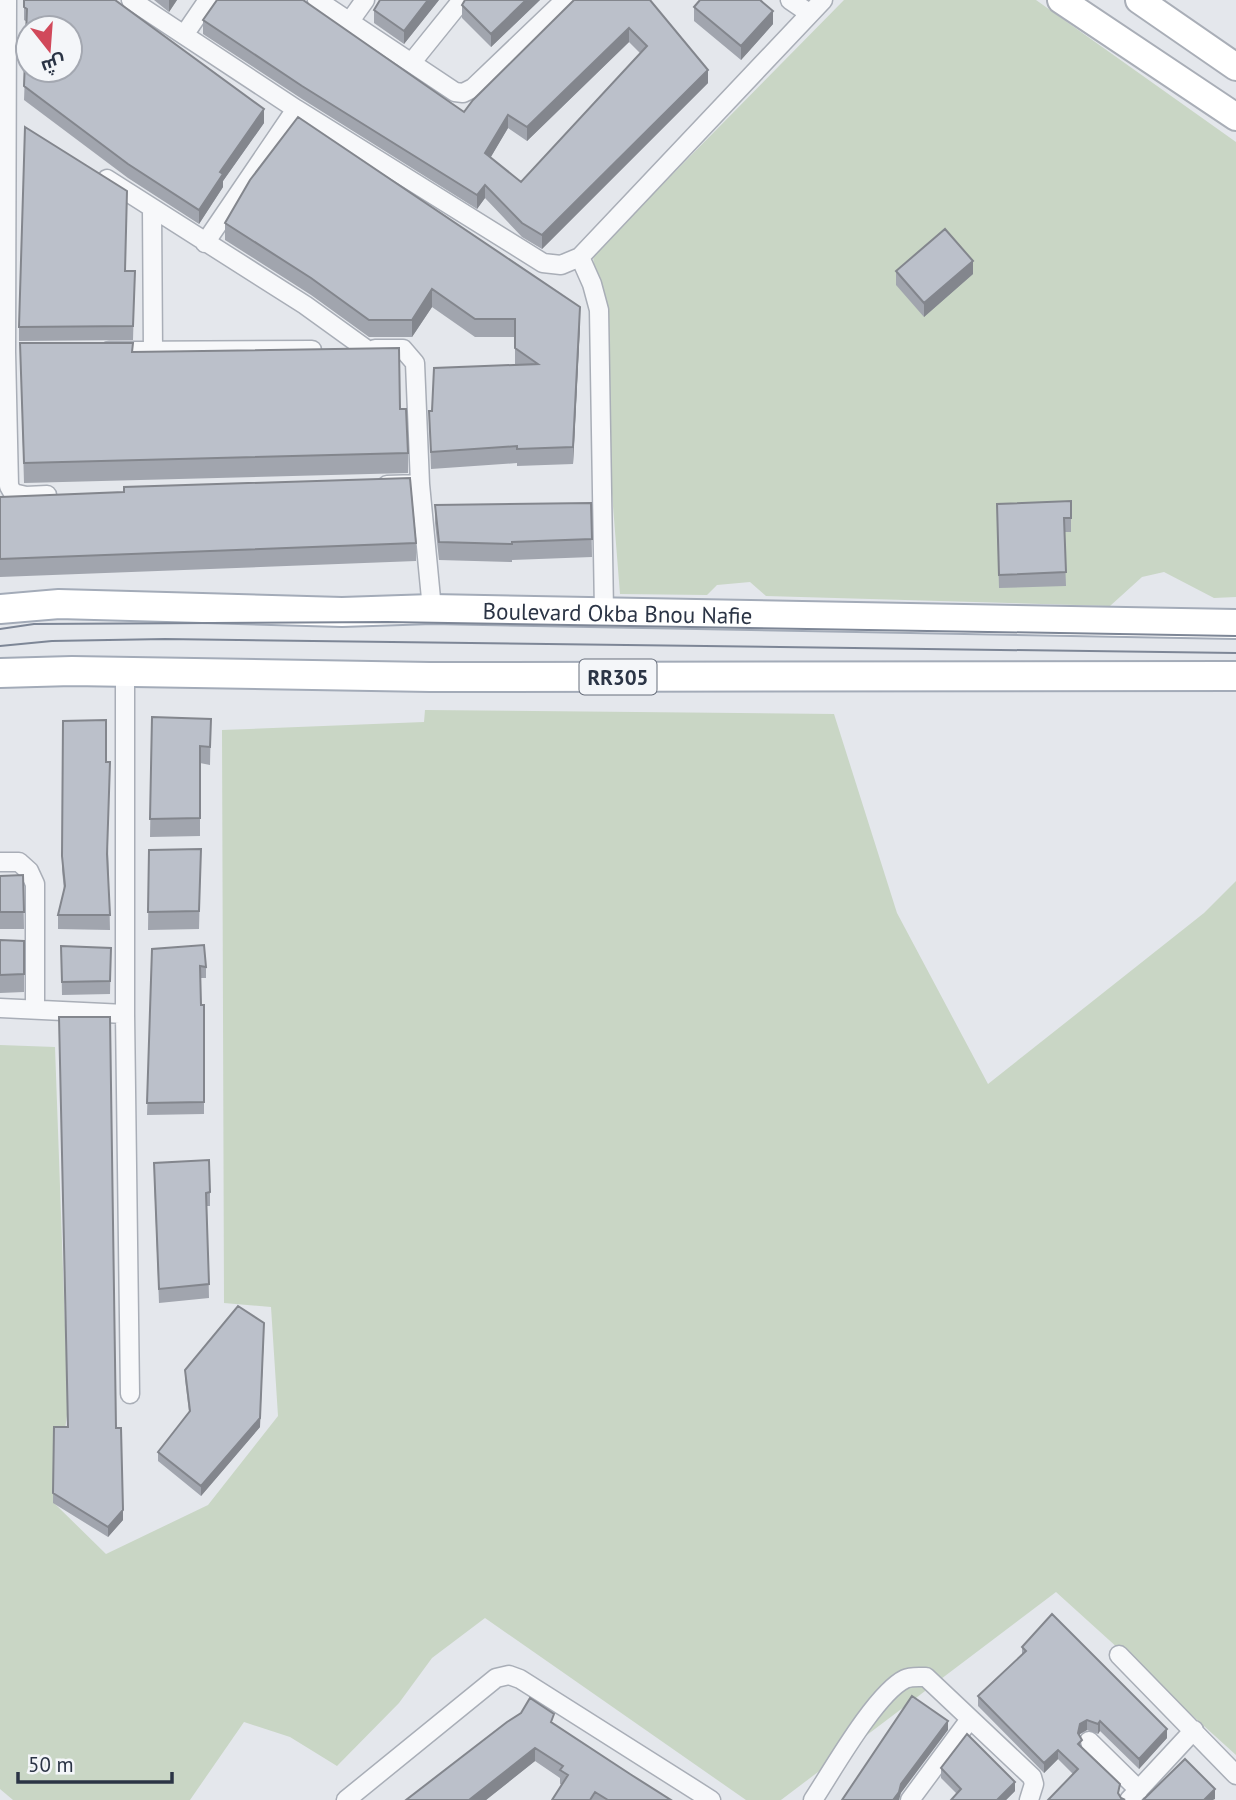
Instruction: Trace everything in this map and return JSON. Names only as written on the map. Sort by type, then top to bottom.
[{"type":"main road","points":[[1061,0],[1236,117]]},
{"type":"main road","points":[[1139,0],[1236,67]]},
{"type":"main road","name":"Boulevard Okba Bnou Nafie","points":[[2,607],[59,604],[342,612],[432,609],[1236,624]]},
{"type":"main road","name":"RR305","points":[[0,673],[72,671],[456,677],[1236,676]]},
{"type":"street","points":[[7,0],[13,352],[9,486],[13,493],[26,496],[67,495]]},
{"type":"street","points":[[131,0],[296,109],[542,263],[561,265],[580,257],[822,0]]},
{"type":"street","points":[[184,35],[208,0]]},
{"type":"street","points":[[317,0],[455,92],[463,93],[473,88],[565,0]]},
{"type":"street","points":[[350,21],[365,0]]},
{"type":"street","points":[[412,62],[461,0]]},
{"type":"street","points":[[790,0],[809,13]]},
{"type":"street","points":[[205,243],[296,109]]},
{"type":"street","points":[[7,115],[29,130]]},
{"type":"street","points":[[96,172],[305,305],[366,349]]},
{"type":"street","points":[[152,208],[153,351]]},
{"type":"street","points":[[580,257],[592,284],[599,310],[604,612]]},
{"type":"street","points":[[86,352],[403,349],[415,363],[420,484],[432,609]]},
{"type":"street","points":[[366,486],[420,484]]},
{"type":"street","points":[[125,673],[125,1014],[130,1394]]},
{"type":"street","points":[[0,862],[19,862],[29,871],[34,884],[35,1009]]},
{"type":"street","points":[[0,1008],[125,1014]]},
{"type":"street","points":[[1119,1655],[1236,1775]]},
{"type":"street","points":[[346,1800],[496,1678],[509,1675],[520,1679],[711,1800]]},
{"type":"street","points":[[813,1800],[887,1693],[905,1678],[926,1677],[1032,1777],[1034,1784],[1029,1800]]},
{"type":"street","points":[[910,1800],[970,1719]]},
{"type":"street","points":[[1089,1741],[1134,1795],[1195,1730]]},
{"type":"green space","points":[[844,0],[1036,0],[1236,142],[1236,597],[1214,598],[1164,572],[1142,577],[1110,606],[766,596],[750,582],[717,585],[707,595],[620,594],[593,255]]},
{"type":"green space","points":[[425,710],[834,714],[897,913],[988,1084],[1204,913],[1236,881],[1236,1755],[1056,1592],[781,1800],[746,1800],[485,1618],[432,1658],[399,1703],[337,1766],[290,1737],[244,1722],[190,1800],[13,1800],[0,1789],[0,1045],[55,1047],[68,1409],[54,1503],[106,1554],[208,1505],[278,1416],[271,1307],[224,1303],[222,730],[424,722]]},
{"type":"building","points":[[24,0],[115,0],[264,109],[220,172],[223,174],[199,210],[128,164],[24,86],[84,84],[84,14],[27,14],[24,7]]},
{"type":"building","points":[[217,0],[303,0],[464,112],[574,0],[650,0],[708,70],[542,235],[522,223],[485,185],[477,195],[302,86],[203,20]],"holes":[[[629,28],[647,46],[521,182],[485,153],[508,115],[527,127]]]},
{"type":"building","points":[[380,0],[428,0],[404,31],[374,10]]},
{"type":"building","points":[[465,0],[526,0],[491,34],[462,5]]},
{"type":"building","points":[[700,0],[760,0],[773,11],[741,46],[694,7]]},
{"type":"building","points":[[298,117],[580,307],[573,447],[517,449],[517,446],[431,452],[429,411],[432,411],[434,368],[538,364],[515,348],[515,319],[475,319],[432,289],[412,320],[369,320],[311,278],[225,223],[250,180]]},
{"type":"building","points":[[25,127],[127,191],[125,271],[135,271],[133,326],[19,327]]},
{"type":"building","points":[[945,229],[973,261],[924,303],[896,271]]},
{"type":"building","points":[[20,343],[133,343],[132,352],[399,348],[400,409],[406,409],[408,453],[24,463]]},
{"type":"building","points":[[410,478],[416,543],[0,559],[0,497],[124,492],[124,487]]},
{"type":"building","points":[[1071,501],[1071,518],[1064,518],[1066,572],[999,575],[997,504]]},
{"type":"building","points":[[591,503],[592,539],[512,544],[439,542],[435,505]]},
{"type":"building","points":[[152,717],[211,719],[210,747],[200,746],[200,818],[150,819]]},
{"type":"building","points":[[106,720],[106,762],[110,762],[107,854],[110,915],[58,915],[65,886],[62,856],[63,721]]},
{"type":"building","points":[[201,849],[199,911],[148,912],[149,850]]},
{"type":"building","points":[[23,875],[24,912],[0,912],[0,876]]},
{"type":"building","points":[[0,940],[24,941],[24,974],[0,975]]},
{"type":"building","points":[[204,945],[206,967],[200,966],[201,1005],[204,1005],[204,1102],[147,1103],[152,949]]},
{"type":"building","points":[[61,946],[111,948],[110,981],[62,982]]},
{"type":"building","points":[[59,1017],[110,1017],[116,1428],[121,1428],[123,1510],[108,1527],[53,1493],[54,1427],[68,1427]]},
{"type":"building","points":[[209,1160],[210,1192],[206,1193],[209,1284],[159,1289],[154,1163]]},
{"type":"building","points":[[238,1306],[264,1323],[260,1418],[201,1486],[158,1452],[190,1411],[185,1370]]},
{"type":"building","points":[[1052,1614],[1167,1729],[1139,1759],[1100,1721],[1098,1724],[1087,1720],[1080,1724],[1078,1733],[1082,1740],[1078,1744],[1120,1784],[1118,1793],[1125,1800],[1048,1800],[1078,1769],[1058,1750],[1044,1763],[978,1696],[1026,1651],[1022,1647]]},
{"type":"building","points":[[912,1696],[948,1721],[901,1784],[893,1800],[842,1800]]},
{"type":"building","points":[[530,1698],[554,1714],[551,1722],[671,1800],[608,1800],[595,1792],[590,1800],[552,1800],[568,1775],[560,1770],[563,1766],[535,1748],[469,1800],[406,1800],[521,1713]]},
{"type":"building","points":[[967,1734],[1015,1782],[997,1800],[951,1800],[961,1789],[941,1768]]},
{"type":"building","points":[[1185,1759],[1215,1789],[1204,1800],[1143,1800]]},
{"type":"tram line","points":[[0,629],[34,624],[387,622],[1236,636]]},
{"type":"tram line","points":[[0,646],[52,641],[165,639],[1236,653]]}]
